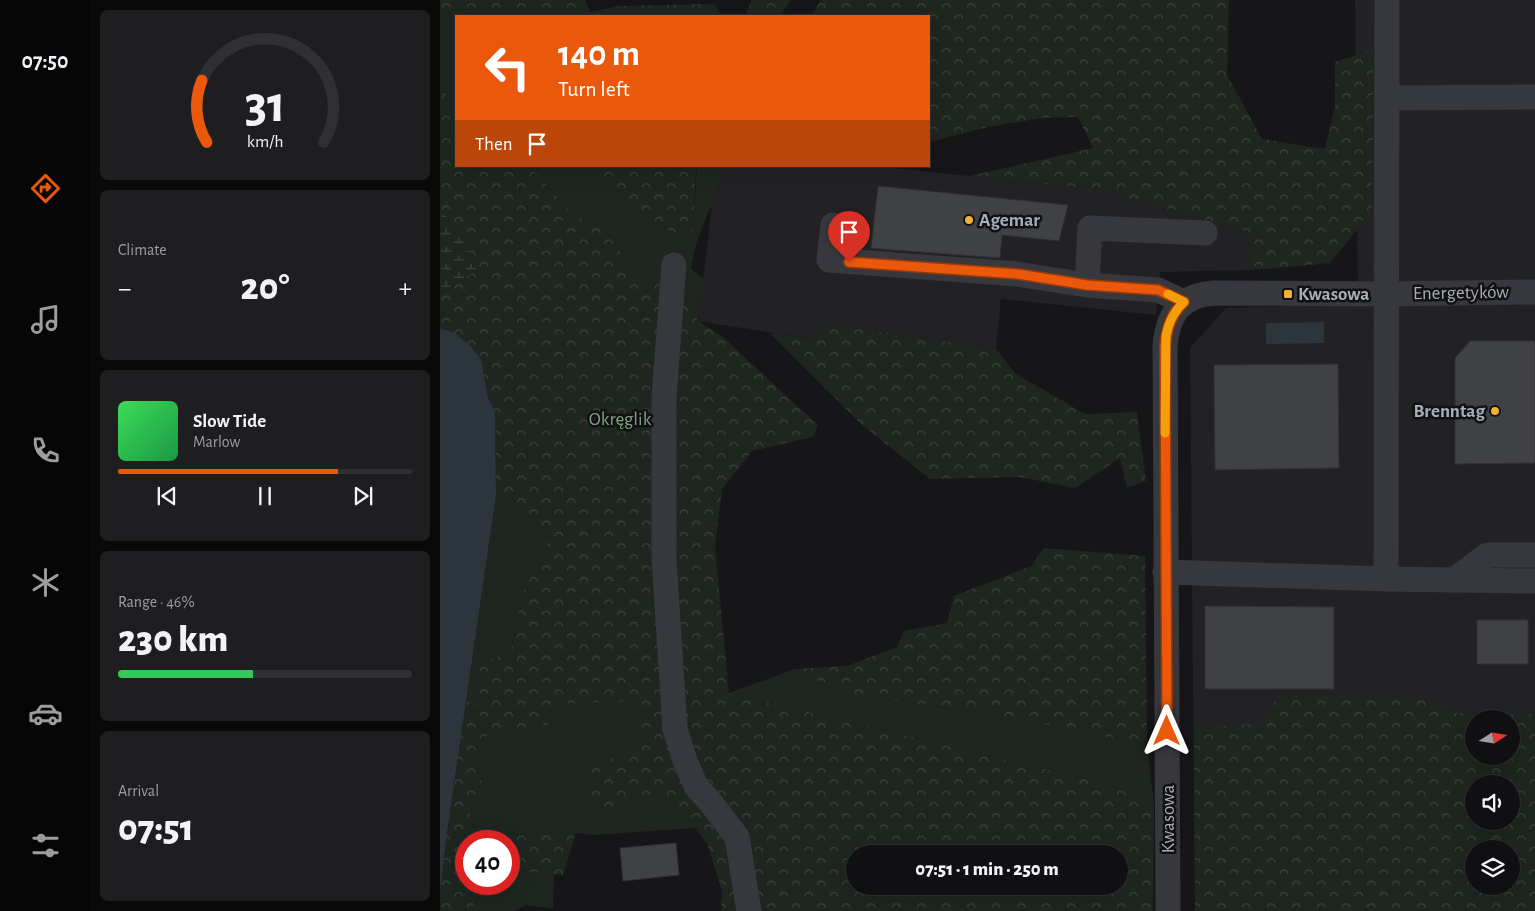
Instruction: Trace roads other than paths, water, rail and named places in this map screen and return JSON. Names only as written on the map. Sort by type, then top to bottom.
[{"type":"street","points":[[1386,579],[1387,0]]},
{"type":"street","points":[[1387,98],[1535,97]]},
{"type":"street","points":[[833,225],[829,260],[1018,274],[1087,285],[1158,290],[1184,302],[1203,294],[1213,293],[1386,294]]},
{"type":"street","points":[[1087,285],[1090,228],[1205,232]]},
{"type":"street","points":[[674,265],[664,397],[664,559],[675,729],[685,761],[696,786],[737,837],[749,911]]},
{"type":"street","name":"Energetyków","points":[[1386,294],[1535,292]]},
{"type":"street","name":"Kwasowa","points":[[1168,911],[1166,335],[1176,309],[1184,302]]},
{"type":"street","points":[[1454,580],[1487,555],[1535,555]]},
{"type":"street","points":[[1166,572],[1386,579],[1535,581]]},
{"type":"place","name":"Agemar","points":[[969,220]]},
{"type":"place","name":"Kwasowa","points":[[1288,294]]},
{"type":"place","name":"Brenntag","points":[[1495,411]]},
{"type":"park label","name":"Okręglik","points":[[620,419]]}]
